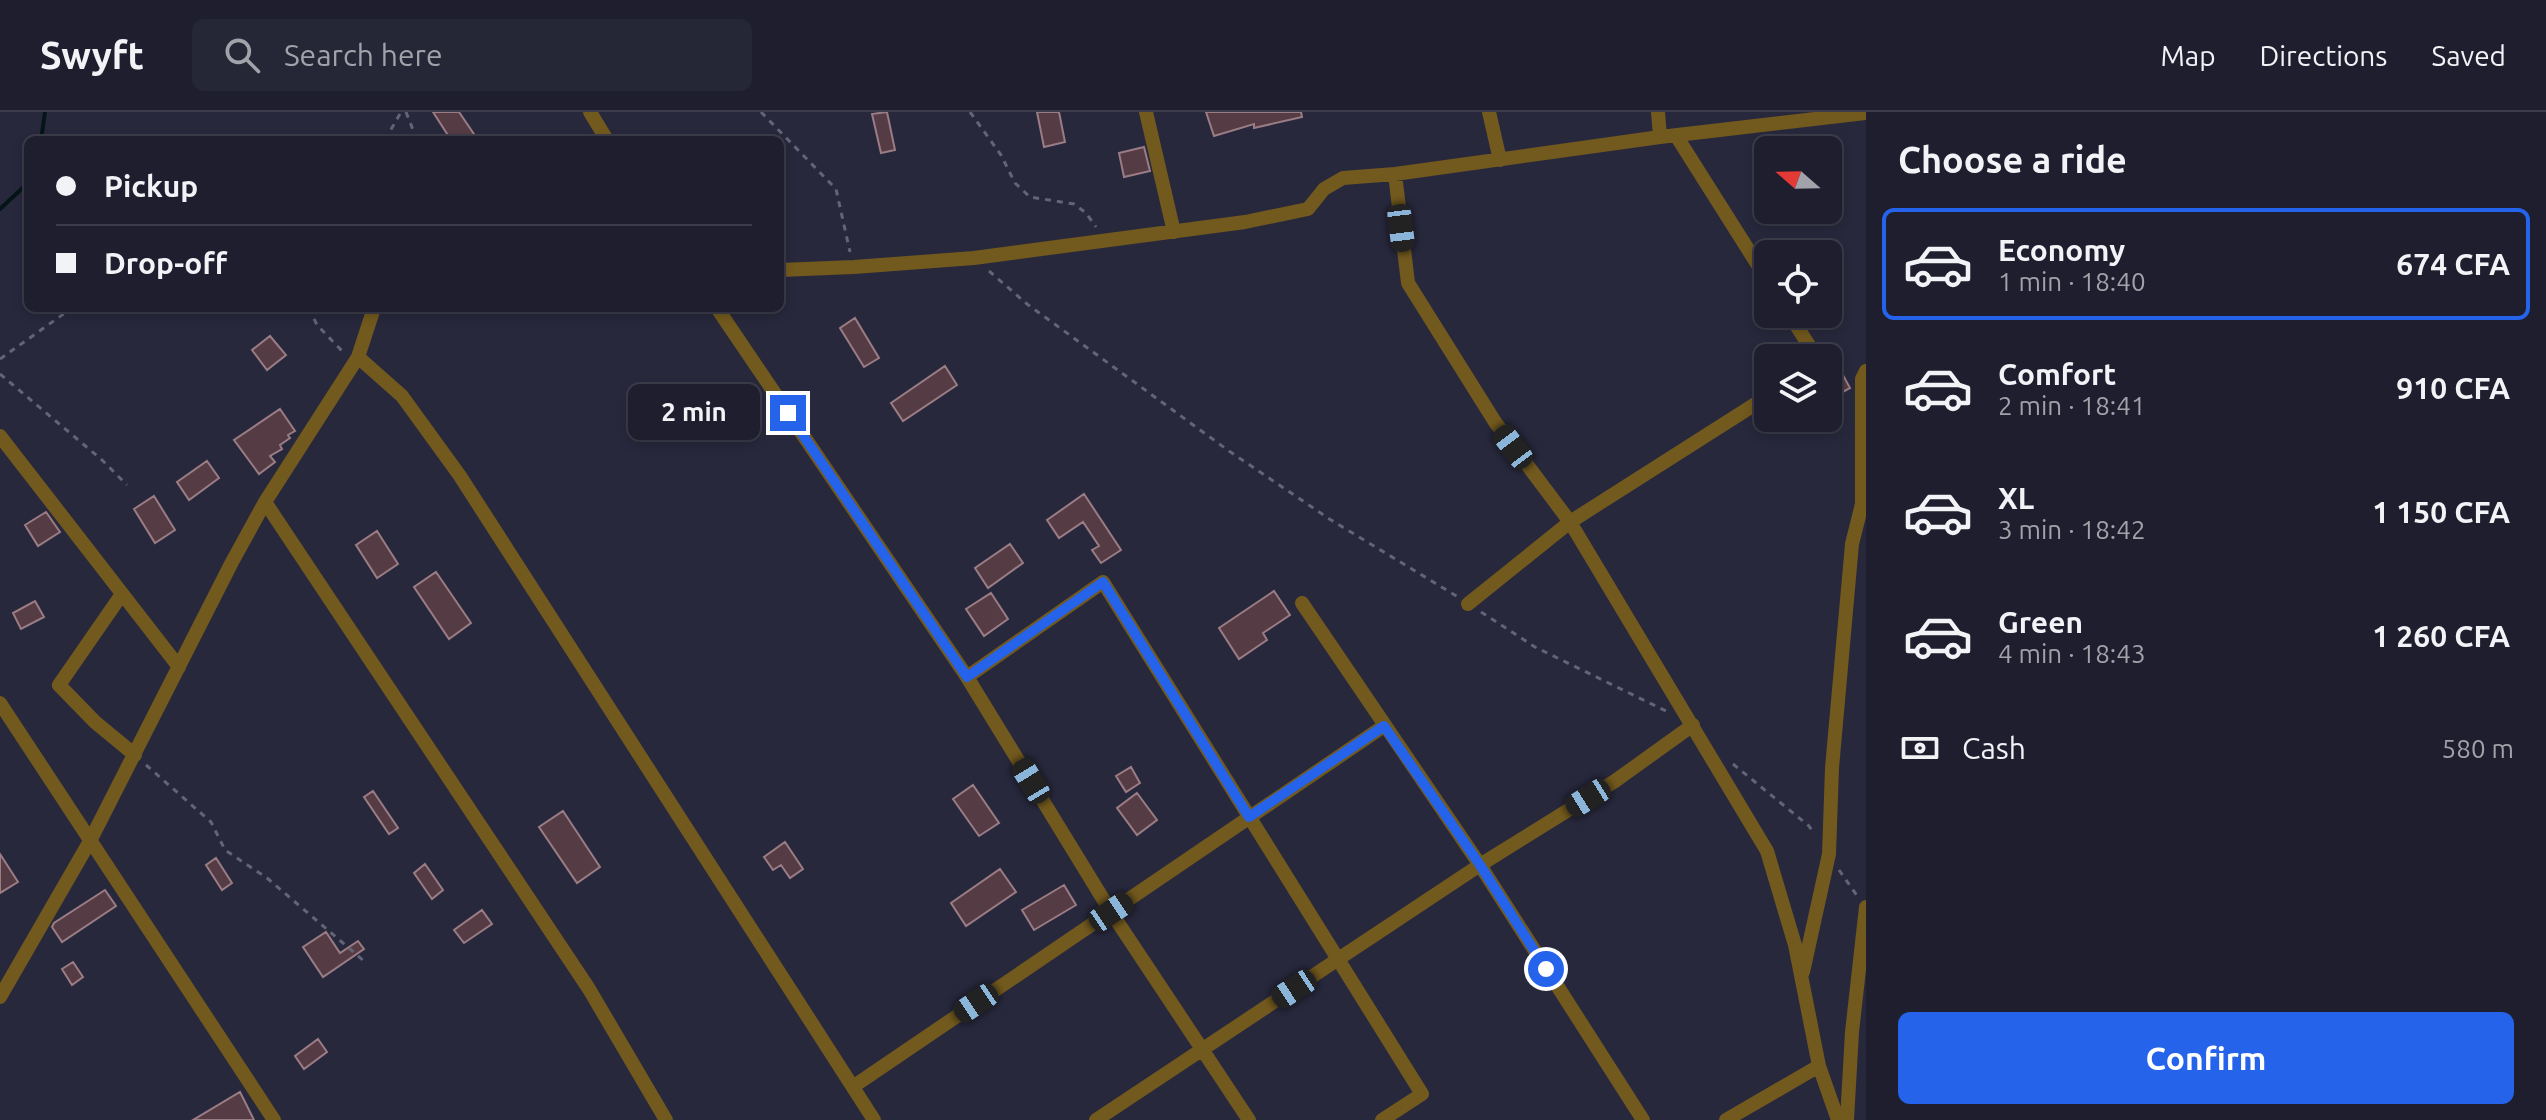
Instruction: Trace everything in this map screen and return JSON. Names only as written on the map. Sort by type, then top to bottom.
[{"type":"street","points":[[590,112],[605,136]]},
{"type":"street","points":[[1146,112],[1174,232]]},
{"type":"street","points":[[1489,112],[1500,160]]},
{"type":"street","points":[[1658,112],[1660,137]]},
{"type":"street","points":[[784,270],[974,258],[1245,222],[1308,209],[1324,189],[1343,178],[1395,174],[1660,137],[1866,113]]},
{"type":"street","points":[[1677,137],[1754,259]]},
{"type":"street","points":[[1395,174],[1408,283],[1495,422],[1570,522],[1767,851],[1795,945],[1819,1066],[1838,1120]]},
{"type":"street","points":[[0,997],[90,841],[265,502],[356,360],[373,312]]},
{"type":"street","points":[[720,312],[967,677],[1111,912],[1249,1120]]},
{"type":"street","points":[[356,360],[402,396],[460,476],[874,1120]]},
{"type":"street","points":[[1802,978],[1829,854],[1832,768],[1852,544],[1862,504],[1862,379],[1866,371]]},
{"type":"street","points":[[1468,604],[1570,522],[1754,405]]},
{"type":"street","points":[[0,436],[179,667]]},
{"type":"street","points":[[265,502],[589,989],[666,1120]]},
{"type":"street","points":[[967,677],[1103,582],[1422,1094],[1382,1120]]},
{"type":"street","points":[[122,594],[59,685],[95,722],[135,755]]},
{"type":"street","points":[[1302,603],[1480,865],[1643,1120]]},
{"type":"street","points":[[0,703],[274,1120]]},
{"type":"street","points":[[1096,1120],[1480,865],[1615,781],[1693,725]]},
{"type":"street","points":[[854,1086],[1384,726]]},
{"type":"street","points":[[1847,1120],[1852,1032],[1866,908]]},
{"type":"street","points":[[1726,1120],[1819,1066]]},
{"type":"path","points":[[388,136],[403,112]]},
{"type":"path","points":[[403,112],[415,136]]},
{"type":"path","points":[[761,112],[836,189],[854,267]]},
{"type":"path","points":[[970,112],[1001,155],[1015,183],[1030,197],[1074,204],[1086,213],[1098,229],[1101,242]]},
{"type":"path","points":[[974,258],[1027,304],[1229,451],[1331,520],[1535,647],[1667,712]]},
{"type":"path","points":[[0,359],[66,312]]},
{"type":"path","points":[[311,312],[317,325],[356,360]]},
{"type":"path","points":[[0,374],[127,485]]},
{"type":"path","points":[[135,755],[211,822],[225,850],[267,878],[364,961]]},
{"type":"path","points":[[1725,757],[1746,778],[1809,826],[1866,908]]},
{"type":"building","points":[[433,112],[459,112],[475,136],[448,136]]},
{"type":"building","points":[[887,112],[895,150],[881,153],[872,114]]},
{"type":"building","points":[[1037,112],[1059,112],[1065,142],[1044,147]]},
{"type":"building","points":[[1206,112],[1301,112],[1302,117],[1254,128],[1254,124],[1214,136]]},
{"type":"building","points":[[1144,147],[1150,171],[1124,177],[1119,153]]},
{"type":"building","points":[[855,318],[879,358],[864,367],[840,328]]},
{"type":"building","points":[[270,336],[286,355],[267,370],[252,350]]},
{"type":"building","points":[[945,366],[957,385],[903,421],[891,403]]},
{"type":"building","points":[[1842,373],[1850,388],[1842,392]]},
{"type":"building","points":[[280,409],[295,431],[280,445],[282,449],[270,456],[275,462],[259,474],[234,440]]},
{"type":"building","points":[[207,461],[219,478],[189,500],[177,482]]},
{"type":"building","points":[[1084,494],[1121,550],[1101,563],[1092,550],[1099,546],[1083,522],[1059,538],[1047,520]]},
{"type":"building","points":[[154,496],[175,530],[155,543],[134,509]]},
{"type":"building","points":[[46,512],[60,532],[38,546],[25,525]]},
{"type":"building","points":[[377,531],[398,564],[377,578],[356,545]]},
{"type":"building","points":[[1010,544],[1023,563],[988,588],[975,568]]},
{"type":"building","points":[[436,572],[471,623],[449,639],[414,587]]},
{"type":"building","points":[[1274,591],[1290,615],[1263,633],[1267,640],[1239,659],[1219,628]]},
{"type":"building","points":[[991,593],[1008,619],[984,636],[966,609]]},
{"type":"building","points":[[35,601],[44,617],[21,629],[13,613]]},
{"type":"building","points":[[1131,767],[1140,783],[1126,792],[1116,776]]},
{"type":"building","points":[[973,785],[999,823],[979,836],[953,799]]},
{"type":"building","points":[[373,791],[398,828],[389,834],[364,797]]},
{"type":"building","points":[[1137,793],[1157,820],[1137,835],[1117,808]]},
{"type":"building","points":[[563,811],[600,867],[577,883],[539,827]]},
{"type":"building","points":[[785,842],[803,869],[790,878],[781,865],[773,870],[764,857]]},
{"type":"building","points":[[0,854],[18,882],[0,893]]},
{"type":"building","points":[[216,858],[232,883],[222,890],[206,865]]},
{"type":"building","points":[[425,864],[443,890],[432,899],[414,873]]},
{"type":"building","points":[[1000,869],[1016,892],[966,926],[951,903]]},
{"type":"building","points":[[1064,885],[1076,905],[1034,930],[1022,910]]},
{"type":"building","points":[[105,890],[116,906],[62,942],[52,927],[54,923]]},
{"type":"building","points":[[482,910],[492,924],[464,943],[454,930]]},
{"type":"building","points":[[326,932],[340,953],[358,941],[364,949],[323,977],[303,947]]},
{"type":"building","points":[[73,962],[83,977],[72,985],[62,969]]},
{"type":"building","points":[[318,1039],[327,1052],[304,1069],[295,1056]]},
{"type":"building","points":[[240,1092],[254,1120],[193,1120]]},
{"type":"waterway","points":[[42,136],[45,112]]},
{"type":"waterway","points":[[0,209],[24,187]]},
{"type":"route","points":[[788,413],[967,677],[1103,582],[1249,817],[1384,726],[1480,865],[1546,969]]}]
